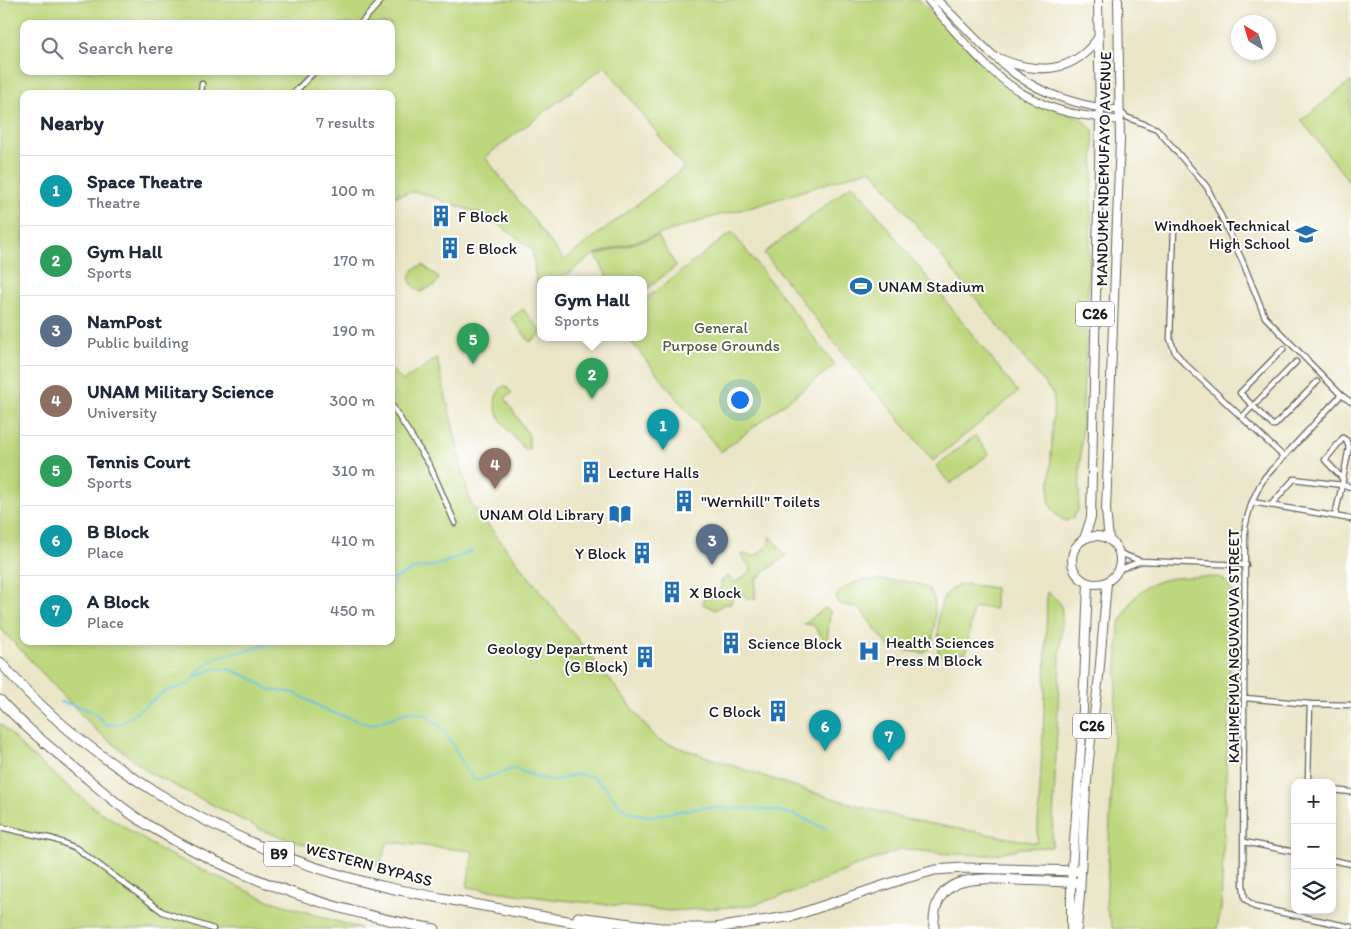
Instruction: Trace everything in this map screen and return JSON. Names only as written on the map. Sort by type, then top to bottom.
[{"type":"highway","name":"WESTERN BYPASS","points":[[0,662],[34,697],[91,746],[145,785],[210,822],[267,850],[328,872],[380,886],[611,929]]},
{"type":"highway","name":"B9","points":[[0,700],[24,725],[125,808],[151,827],[214,861],[275,887],[365,914],[435,929]]},
{"type":"highway","points":[[449,900],[649,926],[715,928],[793,916],[903,879],[936,870],[963,868],[1077,871]]},
{"type":"highway","points":[[934,929],[934,913],[941,897],[951,887],[963,881],[986,878],[1076,883]]},
{"type":"main road","points":[[928,0],[976,55],[997,75],[1023,95],[1048,107],[1100,118],[1123,119]]},
{"type":"main road","points":[[937,0],[1014,74],[1064,99],[1100,108],[1119,110]]},
{"type":"main road","name":"MANDUME NDEMUFAYO AVENUE","points":[[1088,583],[1081,580],[1074,571],[1072,559],[1074,550],[1084,539],[1090,518],[1100,118],[1098,0]]},
{"type":"main road","name":"MANDUME NDEMUFAYO AVENUE","points":[[1108,540],[1106,510],[1123,119],[1119,110],[1118,0]]},
{"type":"main road","points":[[998,58],[1013,65],[1036,70],[1053,68],[1068,64],[1086,53],[1098,37]]},
{"type":"main road","points":[[1084,539],[1097,536],[1108,540],[1115,545],[1119,553],[1120,562],[1117,572],[1107,582],[1088,583]]},
{"type":"main road","name":"C26","points":[[1071,929],[1099,676],[1107,582]]},
{"type":"main road","name":"C26","points":[[1077,871],[1088,583]]},
{"type":"main road","name":"C26","points":[[1076,883],[1077,929]]},
{"type":"street","points":[[364,20],[382,0]]},
{"type":"street","points":[[297,90],[311,75]]},
{"type":"street","points":[[201,90],[202,84]]},
{"type":"street","points":[[1123,119],[1157,129],[1207,187],[1242,260],[1265,317],[1351,402]]},
{"type":"street","points":[[1174,229],[1170,339],[1172,346],[1184,363],[1284,457]]},
{"type":"street","points":[[1283,349],[1240,392],[1273,426],[1317,382]]},
{"type":"street","points":[[1242,418],[1296,362]]},
{"type":"street","name":"KAHIMEMUA NGUVAUVA STREET","points":[[1341,394],[1265,477],[1252,502],[1245,527],[1243,893],[1249,904],[1260,909],[1351,927]]},
{"type":"street","points":[[395,410],[430,466],[455,523]]},
{"type":"street","points":[[1335,516],[1350,455],[1348,443],[1343,438],[1325,458],[1326,462],[1343,479]]},
{"type":"street","points":[[1271,505],[1294,478],[1351,487]]},
{"type":"street","points":[[1252,502],[1351,519]]},
{"type":"street","points":[[1119,553],[1140,561],[1246,565]]},
{"type":"street","points":[[1117,572],[1140,561]]},
{"type":"street","points":[[1245,698],[1351,706]]},
{"type":"street","points":[[1309,779],[1310,704]]},
{"type":"street","points":[[1336,790],[1351,792]]},
{"type":"street","points":[[0,827],[53,839],[76,848],[163,912],[213,929]]},
{"type":"street","points":[[1244,842],[1291,851]]},
{"type":"street","points":[[1336,861],[1351,864]]},
{"type":"green space","points":[[0,0],[919,0],[997,75],[1011,86],[1083,120],[1093,130],[1094,146],[1079,498],[1078,510],[1073,518],[1066,521],[1054,513],[1049,499],[1054,395],[871,169],[593,255],[564,276],[537,276],[537,287],[532,249],[489,217],[422,193],[411,192],[395,196],[395,90],[20,90],[20,645],[395,645],[395,373],[403,381],[437,358],[470,502],[657,740],[808,791],[905,819],[1037,843],[1045,694],[1047,592],[1054,597],[1060,604],[1062,615],[1052,847],[1022,848],[992,855],[949,854],[903,849],[856,866],[798,891],[749,906],[670,911],[551,899],[467,887],[473,851],[388,842],[379,866],[266,832],[150,773],[96,730],[0,628]],"holes":[[[605,66],[684,168],[564,260],[485,157]]]},
{"type":"green space","points":[[1351,81],[1351,184],[1301,120]]},
{"type":"green space","name":"UNAM Stadium","points":[[853,184],[1018,392],[933,461],[874,389],[872,390],[764,253]]},
{"type":"green space","name":"General Purpose Grounds","points":[[732,232],[835,365],[721,452],[630,341],[647,341],[647,298]]},
{"type":"green space","points":[[658,236],[676,266],[647,289],[647,276],[607,276],[596,255]]},
{"type":"green space","points":[[423,265],[439,278],[435,285],[420,292],[413,286],[409,278],[414,269]]},
{"type":"green space","points":[[523,309],[537,326],[537,337],[530,342],[511,318]]},
{"type":"green space","points":[[505,385],[512,393],[505,398],[529,436],[529,449],[526,451],[500,419],[497,410],[495,401],[498,393]]},
{"type":"green space","points":[[975,436],[989,454],[950,484],[936,466]]},
{"type":"green space","points":[[770,536],[786,556],[756,579],[755,599],[747,599],[743,594],[733,595],[731,604],[724,604],[715,610],[703,604],[704,594],[708,590],[720,592],[721,581],[728,576],[735,583],[752,570],[741,555],[755,556],[768,545]]},
{"type":"green space","points":[[1219,577],[1229,585],[1233,596],[1221,909],[1217,929],[1113,929],[1106,907],[1119,625],[1132,601],[1150,585],[1172,578]]},
{"type":"green space","points":[[864,580],[911,582],[927,589],[932,594],[935,612],[932,645],[924,653],[891,649],[859,608],[839,604],[835,598],[840,591],[851,584]]},
{"type":"green space","points":[[966,584],[995,588],[995,609],[980,607],[973,609],[966,654],[958,652],[954,660],[946,659],[938,653],[942,601],[947,593],[955,587]]},
{"type":"green space","points":[[825,608],[830,611],[827,641],[824,640],[813,625],[804,624]]},
{"type":"green space","points":[[0,723],[25,750],[93,807],[162,851],[265,899],[361,929],[0,929]]},
{"type":"waterway","points":[[395,579],[414,569],[439,565],[472,551]]},
{"type":"waterway","points":[[61,702],[86,709],[96,715],[106,725],[120,724],[166,691],[190,684],[198,671],[217,657],[265,645]]},
{"type":"waterway","points":[[194,677],[214,669],[229,669],[251,678],[270,690],[295,693],[328,711],[371,725],[411,711],[428,716],[443,730],[474,780],[483,779],[514,768],[536,777],[554,781],[577,774],[593,777],[606,788],[618,804],[631,813],[650,816],[704,807],[772,810],[798,816],[826,829]]},
{"type":"place","name":"F Block","points":[[441,216]]},
{"type":"place","name":"Windhoek Technical High School","points":[[1306,234]]},
{"type":"place","name":"E Block","points":[[450,248]]},
{"type":"place","name":"UNAM Stadium","points":[[861,286]]},
{"type":"place","name":"Tennis Court","points":[[473,364]]},
{"type":"place","name":"Gym Hall","points":[[592,399]]},
{"type":"place","name":"Space Theatre","points":[[663,450]]},
{"type":"place","name":"Lecture Halls","points":[[591,472]]},
{"type":"place","name":"UNAM Military Science","points":[[495,489]]},
{"type":"place","name":"\"Wernhill\" Toilets","points":[[684,501]]},
{"type":"place","name":"UNAM Old Library","points":[[620,514]]},
{"type":"place","name":"Y Block","points":[[642,553]]},
{"type":"place","name":"NamPost","points":[[712,565]]},
{"type":"place","name":"X Block","points":[[672,592]]},
{"type":"place","name":"Science Block","points":[[731,643]]},
{"type":"place","name":"Health Sciences Press M Block","points":[[869,651]]},
{"type":"place","name":"Geology Department (G Block)","points":[[645,657]]},
{"type":"place","name":"C Block","points":[[778,711]]},
{"type":"place","name":"B Block","points":[[825,751]]},
{"type":"place","name":"A Block","points":[[889,761]]}]
